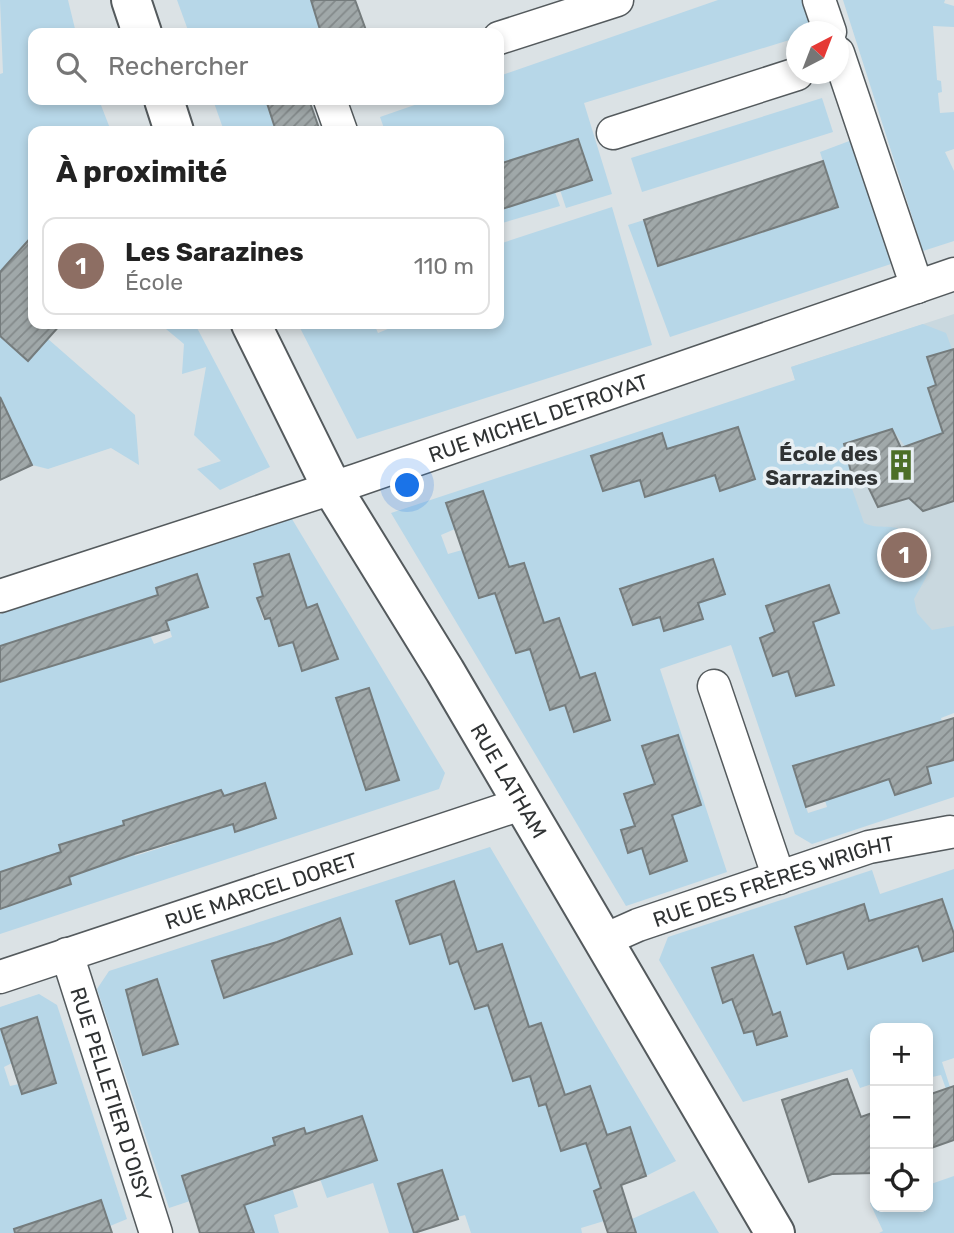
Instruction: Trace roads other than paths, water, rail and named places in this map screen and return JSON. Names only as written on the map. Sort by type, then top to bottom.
[{"type":"street","points":[[131,0],[140,28]]},
{"type":"street","points":[[504,36],[617,0]]},
{"type":"street","points":[[818,0],[826,21]]},
{"type":"street","points":[[614,133],[786,78]]},
{"type":"street","points":[[848,84],[917,287]]},
{"type":"street","points":[[166,105],[172,126]]},
{"type":"street","points":[[332,105],[339,126]]},
{"type":"street","name":"RUE MICHEL DETROYAT","points":[[0,596],[332,488],[954,274]]},
{"type":"street","name":"RUE LATHAM","points":[[253,329],[332,488],[775,1233]]},
{"type":"street","points":[[714,686],[779,878]]},
{"type":"street","name":"RUE MARCEL DORET","points":[[0,977],[522,804]]},
{"type":"street","name":"RUE DES FRÈRES WRIGHT","points":[[602,941],[638,925],[869,847],[950,832]]},
{"type":"street","name":"RUE PELLETIER D'OISY","points":[[67,954],[156,1233]]},
{"type":"place","name":"École des Sarrazines","points":[[901,465]]},
{"type":"place","name":"Les Sarazines","points":[[904,555]]}]
